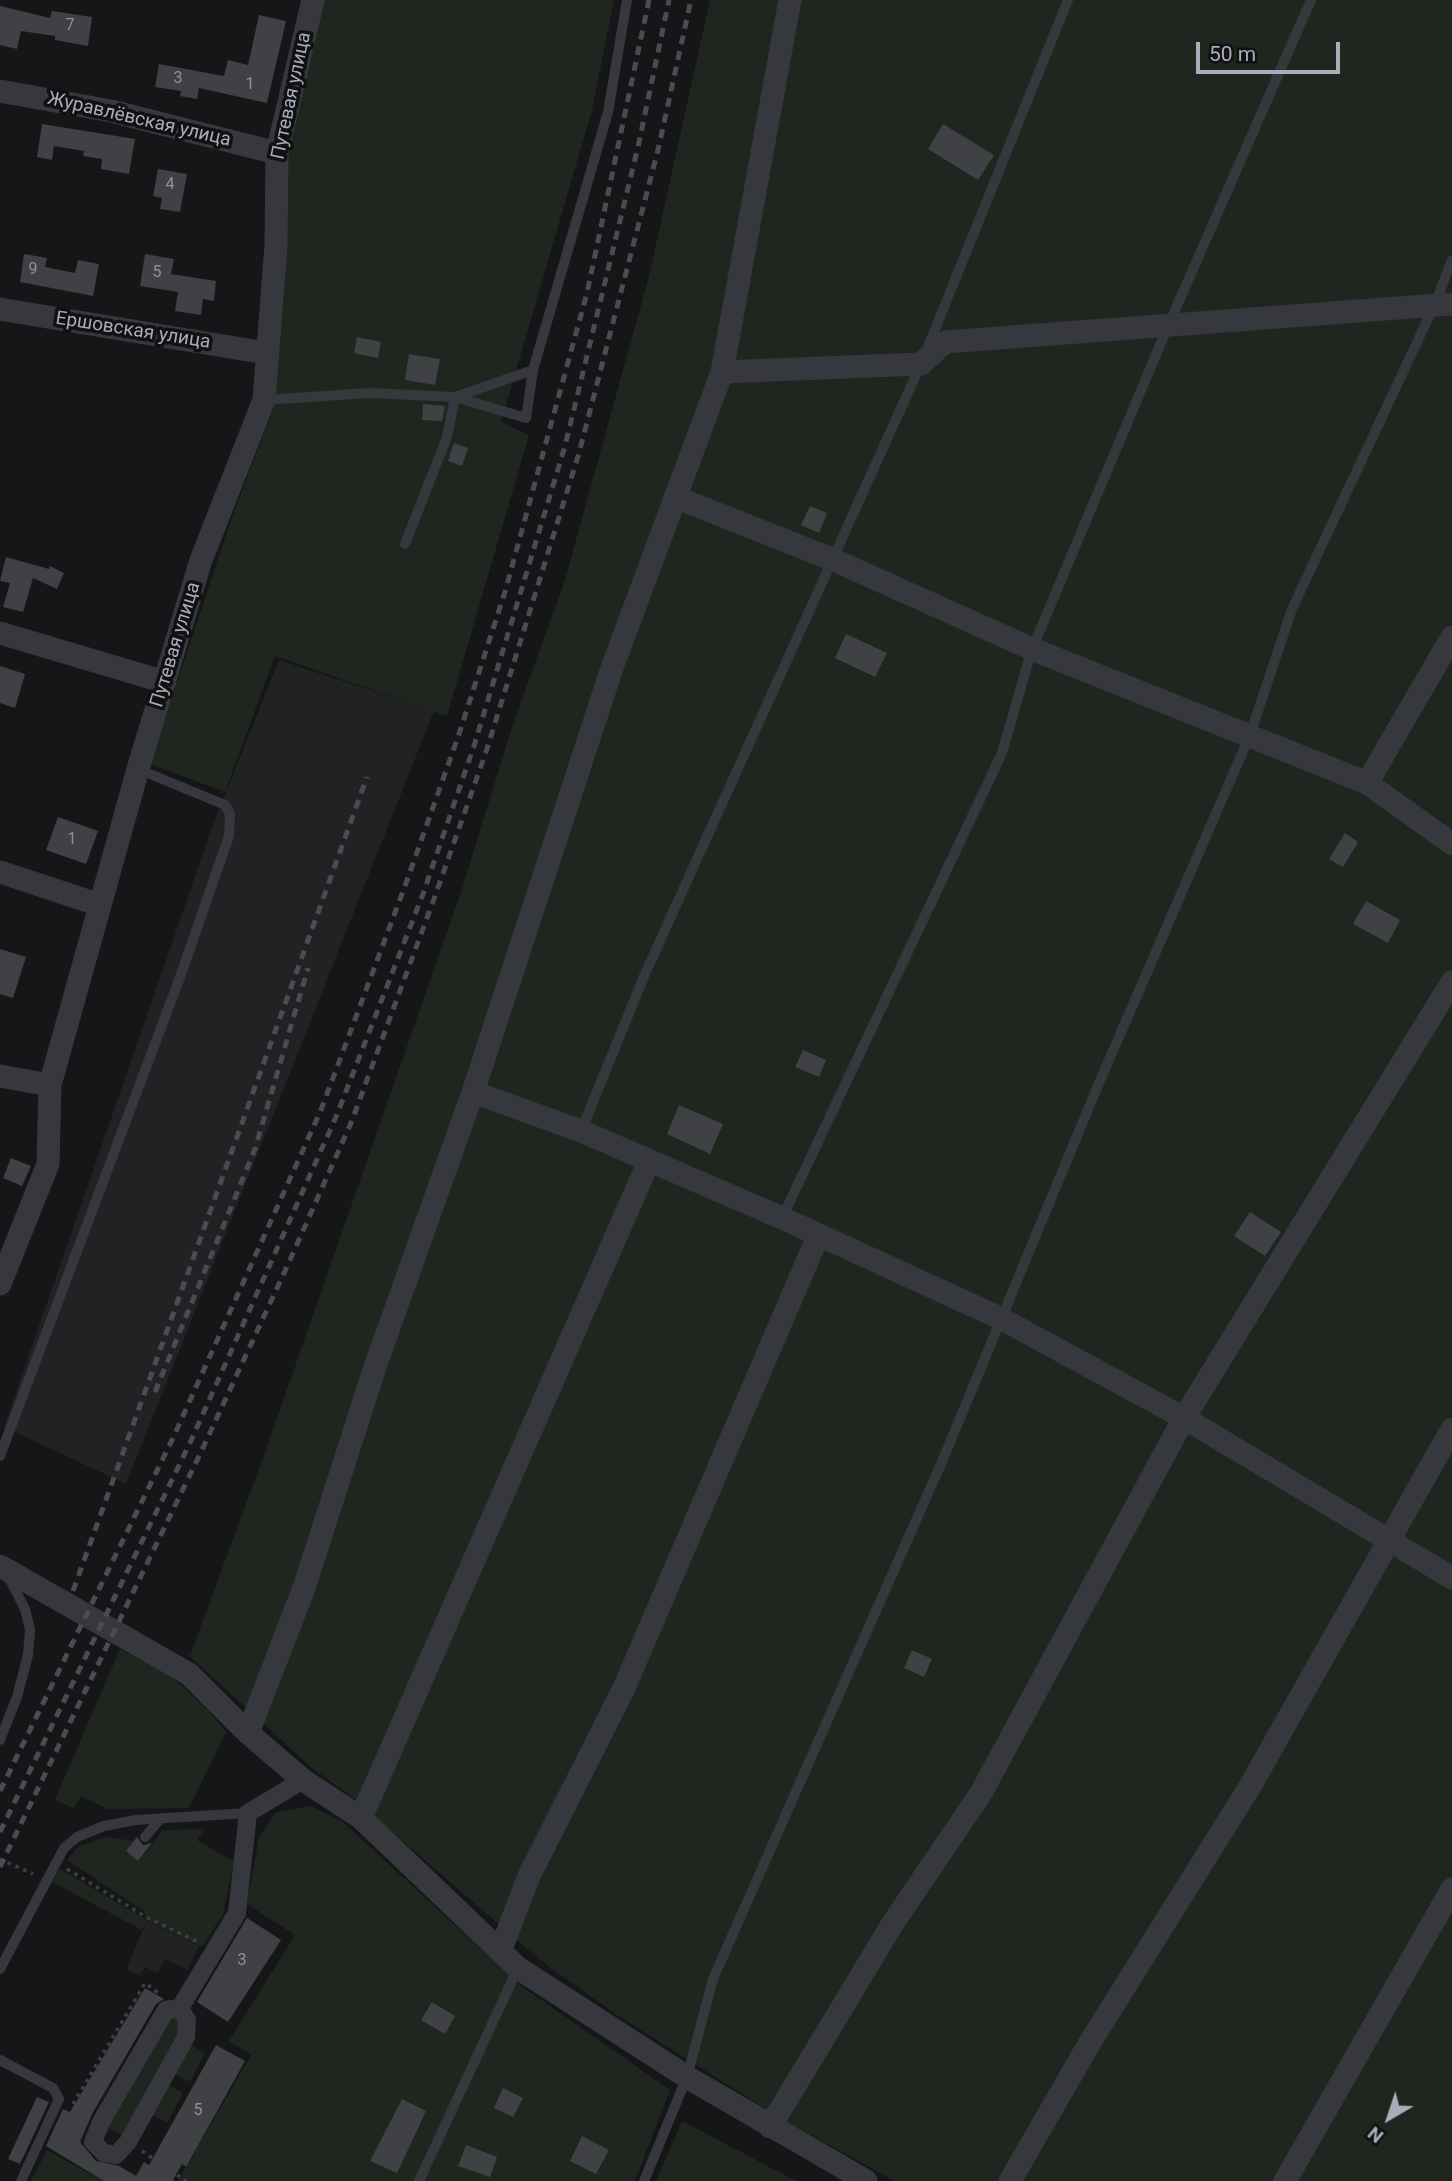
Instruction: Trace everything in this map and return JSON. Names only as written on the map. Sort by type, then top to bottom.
[{"type":"street","name":"Путевая улица","points":[[0,1284],[48,1164],[50,1085],[138,769],[201,560],[264,400],[276,245],[277,153],[313,0]]},
{"type":"street","points":[[248,1733],[304,1588],[375,1367],[473,1092],[607,681],[722,372],[790,0]]},
{"type":"street","name":"Журавлёвская улица","points":[[0,90],[111,111],[277,153]]},
{"type":"street","points":[[722,372],[921,365],[945,342],[1443,305]]},
{"type":"street","name":"Ершовская улица","points":[[0,309],[266,353]]},
{"type":"street","points":[[675,497],[834,559],[1032,649],[1367,783],[1452,845]]},
{"type":"street","points":[[0,633],[165,682]]},
{"type":"street","points":[[1367,783],[1452,637]]},
{"type":"street","points":[[0,872],[100,905]]},
{"type":"street","points":[[770,2127],[893,1923],[981,1793],[1184,1418],[1452,982]]},
{"type":"street","points":[[0,1076],[50,1085]]},
{"type":"street","points":[[473,1092],[581,1131],[782,1218],[1000,1318],[1184,1418],[1452,1578]]},
{"type":"street","points":[[361,1818],[649,1161]]},
{"type":"street","points":[[502,1949],[529,1876],[624,1688],[818,1236]]},
{"type":"street","points":[[1010,2181],[1089,2044],[1250,1788],[1452,1429]]},
{"type":"street","points":[[2,1567],[189,1674],[248,1733],[303,1780],[361,1818],[502,1949],[518,1968],[687,2077],[866,2181]]},
{"type":"street","points":[[180,2008],[237,1913],[248,1813],[303,1780]]},
{"type":"street","points":[[1285,2181],[1452,1889]]},
{"type":"street","points":[[180,2008],[187,2020],[186,2037],[128,2142],[116,2155],[104,2153],[93,2142],[102,2120],[166,2010],[180,2008]]},
{"type":"lane","points":[[264,400],[370,393],[455,397],[526,418],[533,370],[608,112],[627,0]]},
{"type":"lane","points":[[581,1131],[645,974],[921,365],[1068,0]]},
{"type":"lane","points":[[782,1218],[1002,753],[1032,649],[1169,324],[1311,0]]},
{"type":"lane","points":[[644,2181],[687,2077],[713,1979],[941,1464],[1000,1318],[1250,735],[1292,609],[1443,305],[1452,260]]},
{"type":"lane","points":[[455,397],[533,370]]},
{"type":"lane","points":[[405,544],[447,436],[455,397]]},
{"type":"lane","points":[[0,1456],[179,980],[229,836],[230,814],[225,805],[138,769]]},
{"type":"lane","points":[[0,1740],[17,1697],[28,1655],[30,1630],[25,1609],[2,1567]]},
{"type":"lane","points":[[0,1969],[64,1848],[77,1837],[104,1826],[160,1818],[248,1813]]},
{"type":"lane","points":[[145,1837],[160,1818]]},
{"type":"lane","points":[[419,2181],[518,1968]]},
{"type":"lane","points":[[0,2060],[54,2088],[60,2099],[21,2181]]},
{"type":"path","points":[[0,1859],[36,1875],[56,1863],[148,1918],[214,1949]]},
{"type":"path","points":[[55,2111],[68,2113],[145,1983],[180,2008]]},
{"type":"path","points":[[128,2142],[186,2181]]},
{"type":"shaded area","points":[[322,0],[614,0],[592,110],[501,422],[529,435],[447,716],[275,656],[225,792],[150,764],[232,517],[274,407],[271,360],[279,164]]},
{"type":"shaded area","points":[[710,0],[1452,0],[1452,2181],[895,2181],[780,2118],[614,2013],[540,1960],[352,1797],[312,1768],[187,1654],[191,1653],[263,1458],[460,895],[512,727],[565,580],[649,276]]},
{"type":"shaded area","points":[[279,660],[434,711],[126,1484],[4,1427],[215,819]]},
{"type":"shaded area","points":[[120,1649],[170,1675],[209,1711],[226,1732],[189,1808],[108,1809],[81,1796],[74,1808],[55,1800]]},
{"type":"shaded area","points":[[311,1806],[343,1822],[520,1985],[670,2090],[635,2181],[178,2181],[251,2055],[229,2041],[295,1935],[247,1904],[259,1837],[276,1812]]},
{"type":"shaded area","points":[[205,1829],[197,1840],[234,1862],[223,1914],[202,1947],[147,1920],[144,1911],[67,1860],[78,1847],[105,1837],[135,1841],[126,1851],[139,1861],[163,1830]]},
{"type":"shaded area","points":[[60,1869],[147,1920],[142,1930],[52,1882]]},
{"type":"shaded area","points":[[147,1921],[199,1946],[188,1970],[165,1959],[158,1973],[145,1967],[140,1976],[126,1969]]},
{"type":"shaded area","points":[[171,2017],[179,2018],[178,2038],[124,2137],[105,2126]]},
{"type":"shaded area","points":[[189,2044],[205,2053],[190,2082],[173,2073]]},
{"type":"shaded area","points":[[167,2084],[183,2093],[167,2123],[151,2114]]},
{"type":"shaded area","points":[[682,2121],[796,2181],[656,2181]]},
{"type":"shaded area","points":[[47,2150],[103,2181],[31,2181]]},
{"type":"building","points":[[0,6],[50,18],[52,11],[92,17],[88,46],[55,40],[55,36],[21,31],[17,49],[0,45]]},
{"type":"building","points":[[259,15],[286,21],[267,103],[199,88],[197,99],[180,96],[181,91],[155,87],[159,64],[224,76],[228,60],[248,65]]},
{"type":"building","points":[[42,124],[135,139],[129,174],[101,169],[102,159],[83,156],[84,151],[54,146],[52,160],[37,157]]},
{"type":"building","points":[[943,124],[994,155],[978,180],[928,149]]},
{"type":"building","points":[[158,169],[187,174],[180,212],[160,209],[162,198],[153,196]]},
{"type":"building","points":[[24,254],[47,258],[45,267],[75,273],[78,260],[99,264],[93,296],[20,282]]},
{"type":"building","points":[[145,254],[174,259],[171,274],[216,281],[214,301],[203,299],[201,315],[175,311],[178,292],[140,286]]},
{"type":"building","points":[[357,337],[381,342],[378,358],[354,353]]},
{"type":"building","points":[[409,354],[440,359],[435,385],[405,380]]},
{"type":"building","points":[[423,404],[445,406],[442,421],[422,420]]},
{"type":"building","points":[[454,443],[468,448],[462,466],[448,461]]},
{"type":"building","points":[[810,506],[827,513],[819,533],[801,525]]},
{"type":"building","points":[[6,557],[49,569],[50,566],[64,573],[57,589],[33,578],[23,612],[3,607],[10,583],[0,581]]},
{"type":"building","points":[[846,634],[887,653],[875,677],[835,658]]},
{"type":"building","points":[[0,666],[25,674],[15,708],[0,703]]},
{"type":"building","points":[[58,817],[98,831],[86,864],[46,850]]},
{"type":"building","points":[[1345,833],[1358,842],[1343,867],[1329,859]]},
{"type":"building","points":[[1366,901],[1400,920],[1388,943],[1353,924]]},
{"type":"building","points":[[0,949],[26,957],[13,998],[0,994]]},
{"type":"building","points":[[803,1050],[826,1060],[819,1077],[795,1067]]},
{"type":"building","points":[[679,1105],[723,1124],[710,1154],[667,1134]]},
{"type":"building","points":[[11,1158],[31,1166],[22,1186],[3,1178]]},
{"type":"building","points":[[1250,1212],[1281,1232],[1265,1256],[1234,1236]]},
{"type":"building","points":[[912,1650],[932,1659],[924,1677],[904,1668]]},
{"type":"building","points":[[137,1837],[143,1845],[152,1843],[138,1861],[126,1851]]},
{"type":"building","points":[[247,1918],[281,1940],[228,2022],[197,2002]]},
{"type":"building","points":[[145,1988],[164,1999],[156,2004],[92,2114],[80,2142],[96,2161],[119,2166],[136,2176],[144,2162],[149,2165],[216,2045],[245,2061],[186,2167],[182,2164],[173,2180],[175,2181],[104,2181],[46,2146],[63,2109],[70,2112]]},
{"type":"building","points":[[432,2002],[455,2016],[445,2034],[421,2020]]},
{"type":"building","points":[[503,2088],[523,2098],[513,2117],[494,2108]]},
{"type":"building","points":[[37,2097],[49,2102],[20,2164],[8,2159]]},
{"type":"building","points":[[402,2099],[426,2111],[397,2173],[370,2161]]},
{"type":"building","points":[[582,2136],[609,2150],[596,2174],[570,2161]]},
{"type":"building","points":[[466,2145],[497,2157],[490,2177],[458,2166]]},
{"type":"railway","points":[[0,1791],[173,1438],[321,1110],[405,886],[458,737],[505,592],[587,293],[649,0]]},
{"type":"railway","points":[[0,1832],[189,1445],[336,1117],[423,894],[474,746],[565,446],[638,147],[669,0]]},
{"type":"railway","points":[[0,1867],[201,1452],[285,1271],[351,1123],[434,899],[486,752],[579,453],[658,150],[691,0]]},
{"type":"railway","points":[[73,1591],[367,777]]},
{"type":"railway","points":[[155,1392],[255,1149],[308,968]]}]
